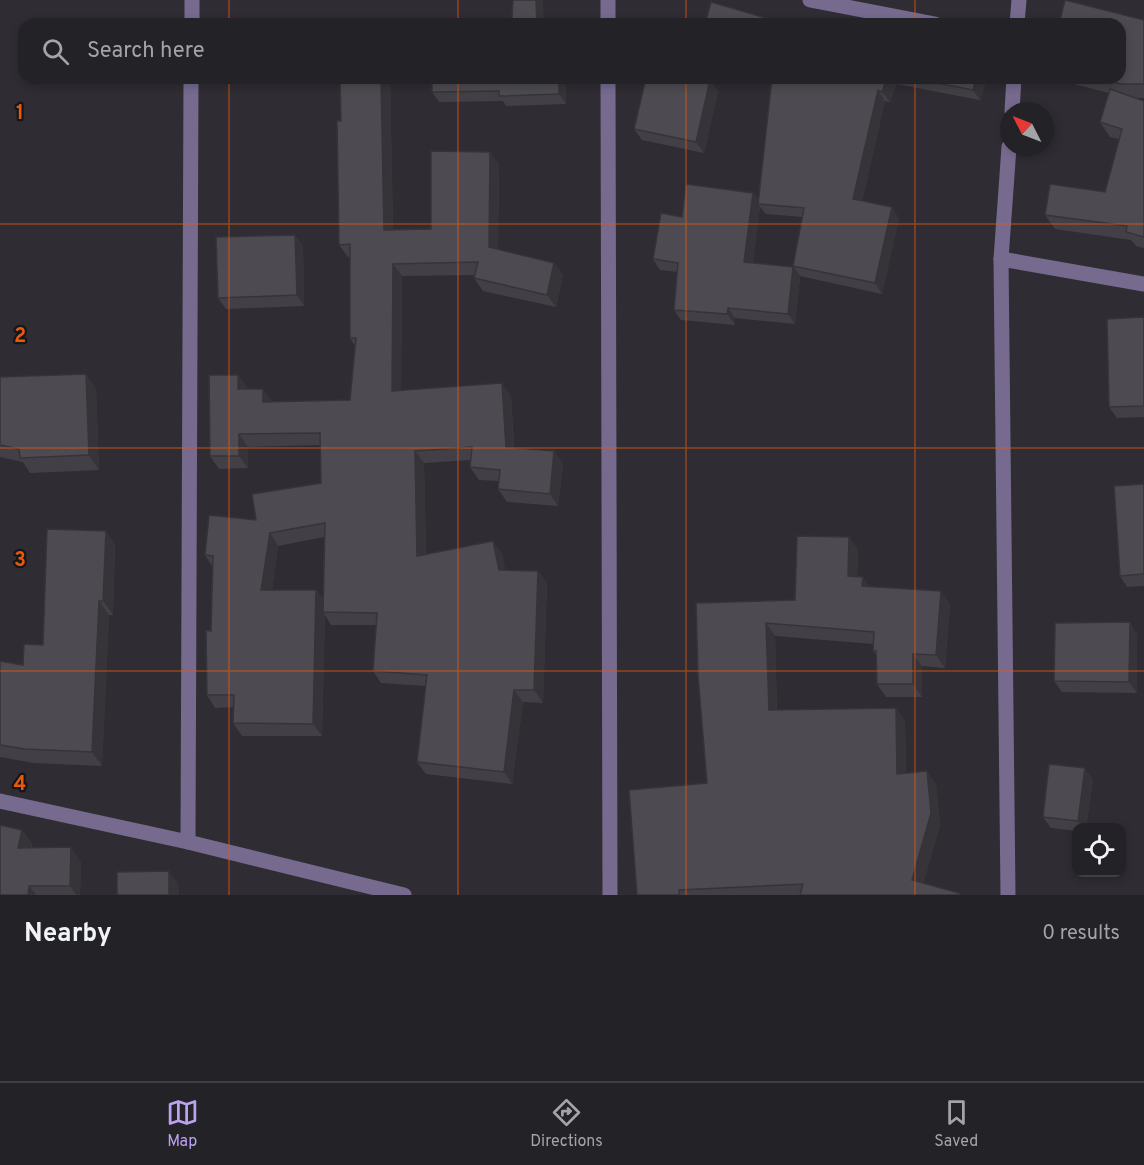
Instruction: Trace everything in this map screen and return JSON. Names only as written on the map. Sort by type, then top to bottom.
[{"type":"street","points":[[192,0],[192,18]]},
{"type":"street","points":[[608,0],[608,18]]},
{"type":"street","points":[[810,0],[904,18]]},
{"type":"street","points":[[1018,18],[1019,0]]},
{"type":"street","points":[[188,842],[191,84]]},
{"type":"street","points":[[608,84],[610,895]]},
{"type":"street","points":[[1012,102],[1013,84]]},
{"type":"street","points":[[1008,156],[1001,259],[1008,895]]},
{"type":"street","points":[[1001,259],[1144,284]]},
{"type":"street","points":[[0,801],[188,842],[404,895]]},
{"type":"building","points":[[513,0],[536,0],[537,18],[512,18]]},
{"type":"building","points":[[1065,0],[1144,20],[1144,84],[1126,84],[1126,18],[1060,18]]},
{"type":"building","points":[[711,2],[765,18],[707,18]]},
{"type":"building","points":[[340,84],[381,84],[384,230],[431,229],[431,151],[490,152],[489,247],[554,263],[547,295],[474,278],[478,262],[393,264],[392,391],[502,383],[506,447],[554,451],[550,494],[498,489],[500,470],[470,467],[472,447],[415,451],[417,556],[493,541],[499,570],[538,571],[534,690],[514,690],[504,772],[417,762],[427,675],[373,671],[377,613],[323,612],[325,523],[270,533],[261,590],[316,590],[313,724],[233,723],[234,695],[207,695],[206,630],[211,631],[213,556],[205,555],[209,515],[256,520],[252,494],[321,483],[320,433],[239,434],[239,456],[210,456],[209,375],[238,375],[238,389],[263,389],[263,402],[350,400],[356,338],[350,338],[350,244],[339,245],[337,121],[341,121]]},
{"type":"building","points":[[432,84],[559,84],[559,94],[499,96],[499,91],[432,92]]},
{"type":"building","points":[[645,84],[709,84],[696,142],[634,129]]},
{"type":"building","points":[[771,84],[885,84],[882,92],[878,90],[853,199],[892,207],[875,283],[793,266],[804,208],[758,204]]},
{"type":"building","points":[[942,84],[974,84],[973,90]]},
{"type":"building","points":[[1110,89],[1144,101],[1144,237],[1126,232],[1127,226],[1045,215],[1050,184],[1105,192],[1122,129],[1100,122]]},
{"type":"building","points":[[686,184],[753,193],[744,262],[793,267],[788,314],[728,308],[727,314],[674,310],[678,263],[653,259],[661,213],[682,217]]},
{"type":"building","points":[[295,235],[297,295],[218,298],[216,237]]},
{"type":"building","points":[[1144,317],[1144,406],[1109,407],[1107,319]]},
{"type":"building","points":[[86,374],[89,455],[20,458],[19,449],[0,445],[0,377]]},
{"type":"building","points":[[1144,484],[1144,574],[1120,576],[1114,486]]},
{"type":"building","points":[[47,529],[106,531],[103,601],[99,601],[92,752],[25,749],[0,745],[0,661],[23,665],[24,644],[43,645]]},
{"type":"building","points":[[797,536],[849,537],[848,576],[863,577],[862,586],[941,591],[936,655],[913,654],[913,684],[877,684],[876,651],[873,651],[874,632],[766,623],[769,710],[896,708],[897,774],[927,771],[931,813],[912,880],[959,893],[958,895],[800,895],[803,884],[679,890],[679,895],[637,895],[629,790],[707,783],[698,676],[696,603],[795,600]]},
{"type":"building","points":[[1130,622],[1129,682],[1054,681],[1055,623]]},
{"type":"building","points":[[1049,764],[1085,768],[1078,821],[1043,817]]},
{"type":"building","points":[[0,825],[22,830],[18,848],[71,847],[70,886],[29,886],[28,895],[0,895]]},
{"type":"building","points":[[169,871],[169,895],[117,895],[117,872]]}]
